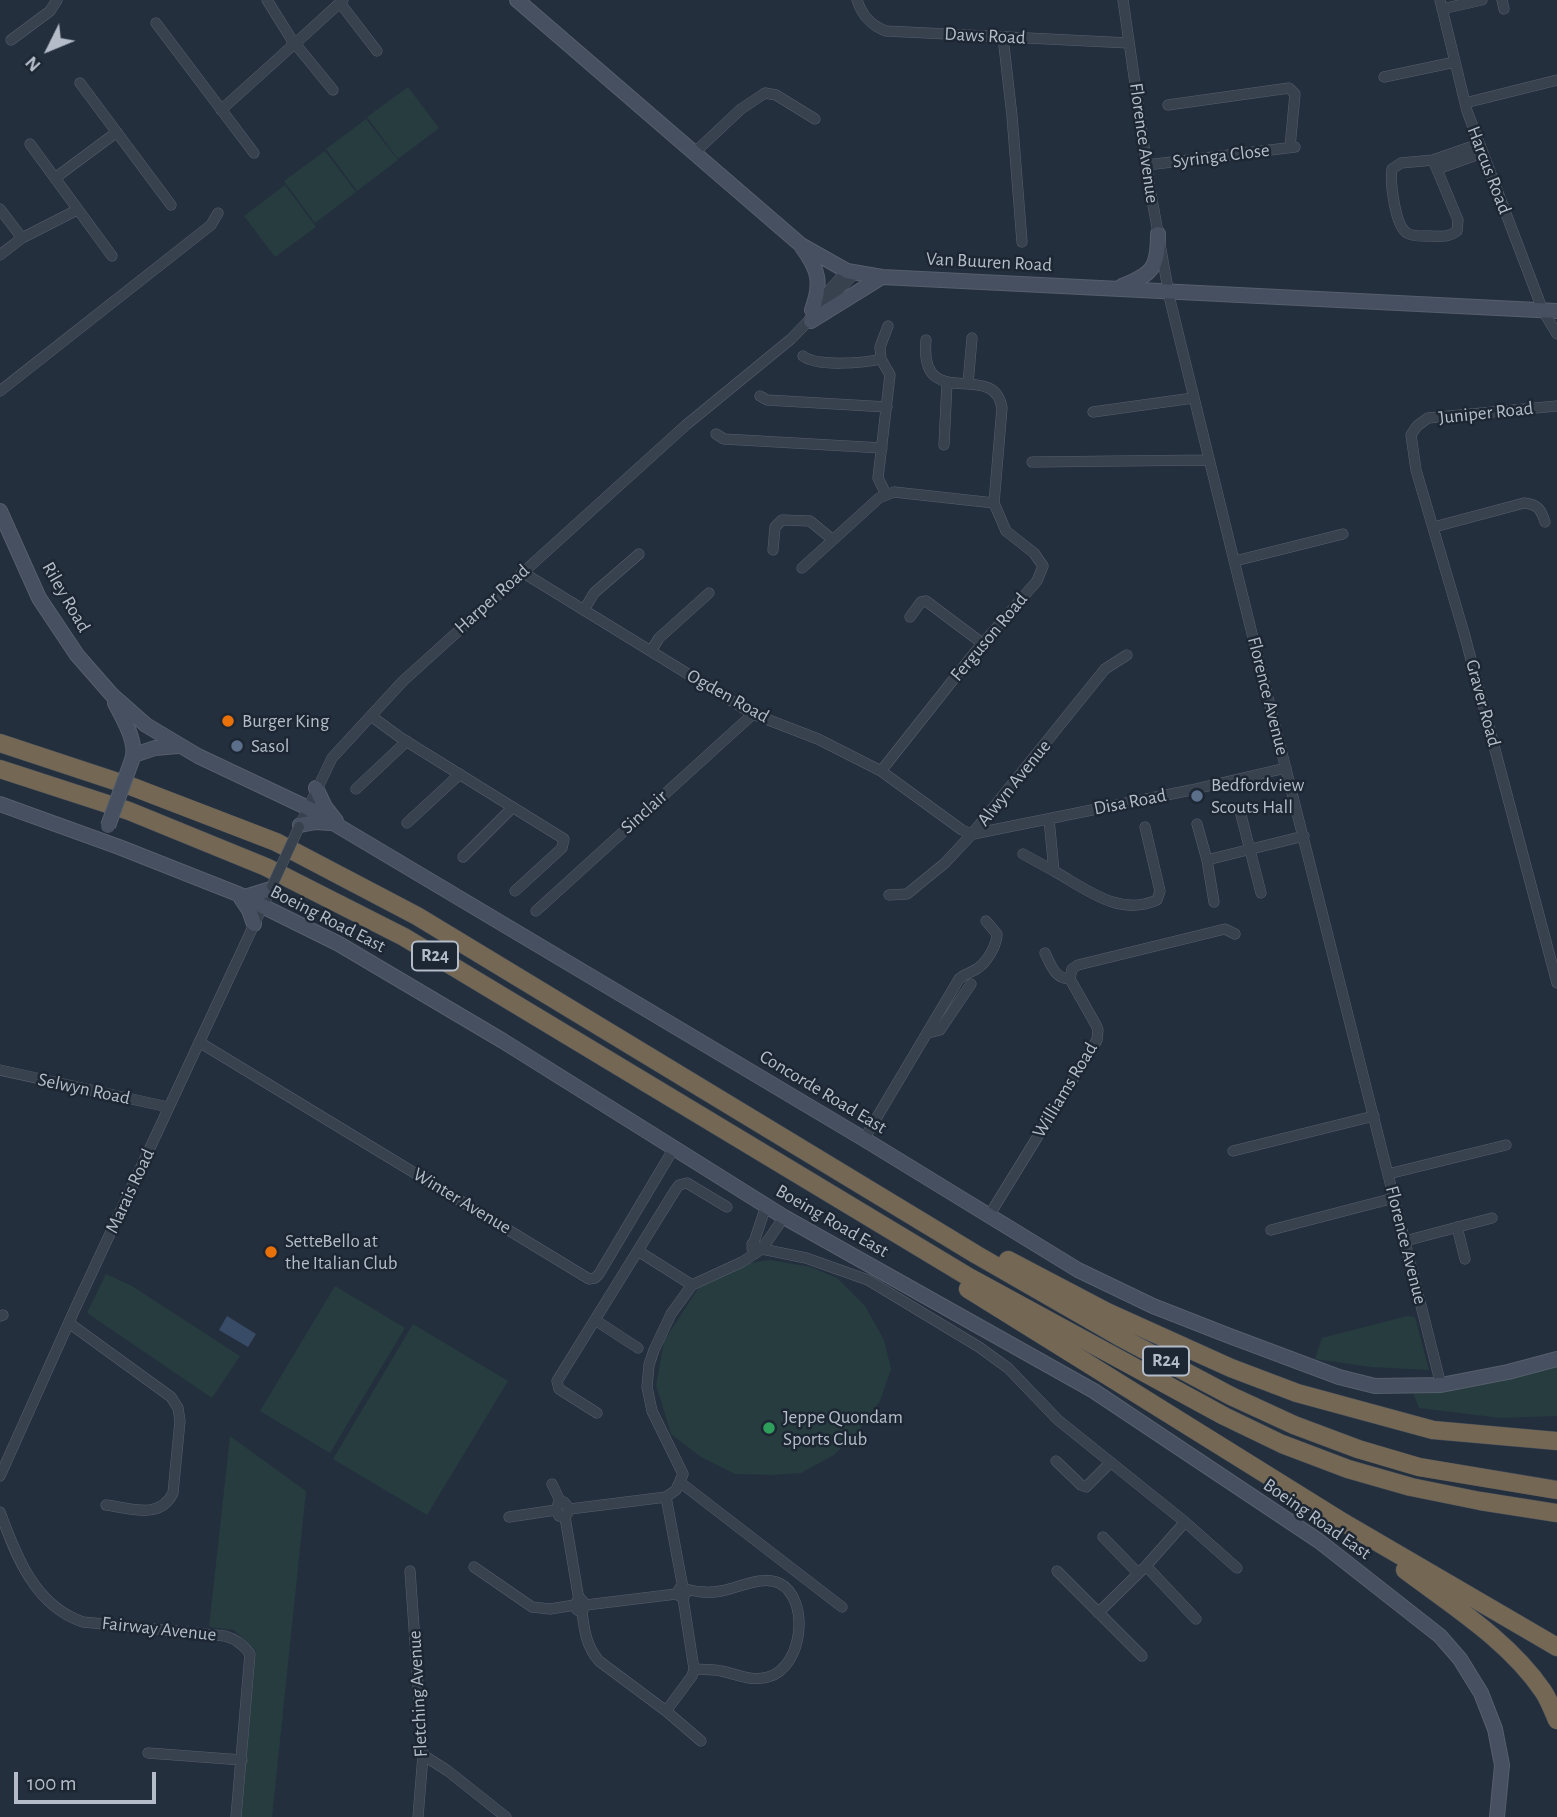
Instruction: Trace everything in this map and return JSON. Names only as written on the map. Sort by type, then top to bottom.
[{"type":"highway","name":"R24","points":[[0,743],[133,787],[275,842],[417,916],[977,1255],[1231,1396],[1358,1449],[1419,1467],[1557,1490]]},
{"type":"highway","name":"R24","points":[[0,769],[129,811],[266,867],[393,931],[992,1289],[1224,1416],[1282,1444],[1348,1469],[1411,1487],[1480,1502],[1557,1513]]},
{"type":"highway","points":[[808,1152],[1107,1312],[1231,1368],[1297,1393],[1433,1430],[1557,1441]]},
{"type":"highway","points":[[842,1201],[963,1286],[1341,1521],[1557,1647]]},
{"type":"highway","points":[[1483,1436],[1557,1434]]},
{"type":"highway","points":[[1341,1521],[1505,1647],[1528,1670],[1545,1693],[1557,1720]]},
{"type":"main road","name":"Van Buuren Road","points":[[517,0],[801,246],[851,272],[882,277],[1550,311]]},
{"type":"main road","points":[[1118,288],[1143,277],[1153,268],[1158,253],[1158,233]]},
{"type":"main road","points":[[801,246],[811,259],[818,278],[818,292],[811,315]]},
{"type":"main road","points":[[811,315],[882,277]]},
{"type":"main road","name":"Riley Road","points":[[0,511],[39,598],[78,655],[112,695]]},
{"type":"main road","points":[[112,695],[126,725],[133,757],[108,827],[119,847]]},
{"type":"main road","name":"Concorde Road East","points":[[112,695],[146,725],[178,746],[308,808],[990,1214],[1078,1270],[1111,1287],[1227,1335],[1339,1377],[1375,1386],[1441,1385],[1557,1359]]},
{"type":"main road","points":[[133,757],[155,748],[178,746]]},
{"type":"main road","points":[[317,787],[325,807],[338,826],[316,822],[300,825],[283,797],[317,787]]},
{"type":"main road","name":"Boeing Road East","points":[[0,804],[241,895],[395,976],[765,1206],[1094,1391],[1319,1541],[1440,1636],[1482,1693],[1495,1728],[1503,1765],[1497,1817]]},
{"type":"main road","points":[[39,818],[94,832],[108,827]]},
{"type":"main road","points":[[254,924],[241,895],[271,889],[279,915]]},
{"type":"street","points":[[10,40],[50,11],[57,0]]},
{"type":"street","points":[[267,0],[295,43],[333,90]]},
{"type":"street","name":"Daws Road","points":[[857,0],[864,16],[874,26],[886,31],[1129,43]]},
{"type":"street","name":"Florence Avenue","points":[[1124,0],[1158,233],[1193,398],[1441,1385]]},
{"type":"street","points":[[1441,4],[1482,0]]},
{"type":"street","points":[[221,110],[341,2],[376,51]]},
{"type":"street","name":"Harcus Road","points":[[1441,4],[1465,103],[1557,334]]},
{"type":"street","points":[[156,23],[254,153]]},
{"type":"street","points":[[1003,37],[1022,242]]},
{"type":"street","points":[[1384,77],[1455,62]]},
{"type":"street","points":[[1465,103],[1557,80]]},
{"type":"street","points":[[80,83],[171,205]]},
{"type":"street","name":"Syringa Close","points":[[1147,165],[1293,147],[1295,94],[1289,88],[1168,106]]},
{"type":"street","points":[[693,154],[741,108],[765,93],[776,95],[815,119]]},
{"type":"street","points":[[55,178],[117,132]]},
{"type":"street","points":[[30,144],[112,256]]},
{"type":"street","points":[[1435,164],[1458,220],[1457,231],[1450,236],[1406,233],[1401,227],[1390,182],[1392,169],[1402,163],[1435,164],[1481,148]]},
{"type":"street","points":[[0,209],[22,239]]},
{"type":"street","points":[[0,255],[22,239],[77,210]]},
{"type":"street","points":[[0,391],[211,225],[218,213]]},
{"type":"street","name":"Harper Road","points":[[262,907],[332,758],[403,681],[686,425],[785,342],[851,272]]},
{"type":"street","points":[[886,494],[878,478],[890,375],[881,359],[880,347],[888,326]]},
{"type":"street","points":[[968,384],[972,338]]},
{"type":"street","points":[[802,568],[886,494],[902,492],[994,503],[1002,408],[995,392],[968,384],[947,383],[927,367],[926,340]]},
{"type":"street","points":[[803,356],[811,361],[863,363],[881,359]]},
{"type":"street","points":[[944,445],[947,383]]},
{"type":"street","points":[[760,396],[767,400],[887,407]]},
{"type":"street","points":[[1093,412],[1193,398]]},
{"type":"street","name":"Juniper Road","points":[[1417,426],[1428,418],[1557,406]]},
{"type":"street","name":"Graver Road","points":[[1417,426],[1410,439],[1416,470],[1434,527],[1557,983]]},
{"type":"street","points":[[716,434],[724,439],[882,448]]},
{"type":"street","points":[[1032,462],[1208,460]]},
{"type":"street","name":"Ferguson Road","points":[[881,771],[982,643],[1037,581],[1043,570],[1034,553],[1006,531],[994,503]]},
{"type":"street","points":[[1434,527],[1524,503],[1534,504],[1541,510],[1545,522]]},
{"type":"street","points":[[773,550],[775,527],[782,520],[810,521],[833,540]]},
{"type":"street","points":[[1235,561],[1343,534]]},
{"type":"street","points":[[584,610],[594,593],[639,554]]},
{"type":"street","name":"Ogden Road","points":[[522,572],[753,713],[818,739],[881,771],[962,830],[972,834]]},
{"type":"street","points":[[650,651],[659,638],[709,593]]},
{"type":"street","points":[[910,617],[921,602],[926,601],[982,643]]},
{"type":"street","name":"Alwyn Avenue","points":[[890,895],[907,894],[945,863],[972,834],[1105,669],[1128,655]]},
{"type":"street","name":"Sinclair","points":[[536,911],[753,713]]},
{"type":"street","points":[[371,716],[562,837],[565,842],[562,848],[515,891]]},
{"type":"street","points":[[356,789],[407,741]]},
{"type":"street","name":"Disa Road","points":[[972,834],[1286,768]]},
{"type":"street","points":[[407,823],[460,774]]},
{"type":"street","points":[[463,857],[513,807]]},
{"type":"street","points":[[1240,811],[1261,893]]},
{"type":"street","points":[[1049,819],[1054,871]]},
{"type":"street","points":[[1197,824],[1207,860],[1214,902]]},
{"type":"street","points":[[1023,854],[1102,899],[1119,905],[1139,905],[1157,900],[1160,891],[1145,827]]},
{"type":"street","points":[[1207,860],[1304,836]]},
{"type":"street","name":"Marais Road","points":[[0,1476],[262,907]]},
{"type":"street","points":[[864,1139],[959,979],[977,970],[994,946],[997,934],[986,920]]},
{"type":"street","points":[[1045,953],[1054,972],[1063,979],[1070,979],[1070,972],[1078,965],[1225,929],[1235,934]]},
{"type":"street","name":"Williams Road","points":[[990,1214],[1097,1040],[1096,1025],[1070,979]]},
{"type":"street","points":[[928,1033],[940,1030],[971,984]]},
{"type":"street","name":"Winter Avenue","points":[[199,1042],[589,1279],[599,1274],[674,1148]]},
{"type":"street","name":"Selwyn Road","points":[[0,1070],[168,1107]]},
{"type":"street","points":[[1233,1151],[1374,1116]]},
{"type":"street","points":[[1388,1174],[1506,1145]]},
{"type":"street","points":[[597,1413],[559,1389],[557,1385],[638,1251],[680,1185],[688,1183],[727,1206]]},
{"type":"street","points":[[1271,1230],[1395,1198]]},
{"type":"street","points":[[568,1513],[666,1497],[681,1483],[683,1474],[652,1411],[647,1387],[649,1365],[671,1314],[692,1285],[742,1262],[752,1250],[765,1206]]},
{"type":"street","points":[[762,1249],[784,1217]]},
{"type":"street","points":[[1405,1241],[1492,1218]]},
{"type":"street","points":[[1457,1227],[1465,1259]]},
{"type":"street","points":[[752,1250],[762,1249],[806,1258],[851,1273],[868,1280],[958,1334],[1008,1368],[1058,1420],[1185,1522],[1237,1568]]},
{"type":"street","points":[[638,1251],[692,1285]]},
{"type":"street","points":[[595,1320],[638,1348]]},
{"type":"street","points":[[69,1323],[171,1397],[180,1415],[173,1493],[167,1503],[152,1511],[106,1505]]},
{"type":"street","points":[[1056,1461],[1086,1487],[1111,1463]]},
{"type":"street","points":[[681,1483],[842,1607]]},
{"type":"street","points":[[552,1484],[558,1506]]},
{"type":"street","points":[[666,1497],[694,1669],[692,1676],[666,1711]]},
{"type":"street","points":[[509,1517],[567,1504],[584,1633],[593,1655],[701,1741]]},
{"type":"street","name":"Fairway Avenue","points":[[0,1512],[37,1590],[68,1617],[83,1622],[225,1636],[235,1639],[245,1647],[250,1654],[236,1817]]},
{"type":"street","points":[[1098,1612],[1142,1570],[1185,1522]]},
{"type":"street","points":[[1103,1537],[1196,1619]]},
{"type":"street","points":[[474,1567],[532,1607],[550,1609],[682,1593],[723,1591],[758,1582],[776,1582],[789,1592],[799,1627],[795,1652],[778,1673],[768,1677],[746,1678],[721,1671],[694,1669]]},
{"type":"street","name":"Fletching Avenue","points":[[410,1571],[423,1755],[418,1817]]},
{"type":"street","points":[[1057,1571],[1142,1657]]},
{"type":"street","points":[[148,1753],[242,1760]]},
{"type":"street","points":[[423,1755],[448,1771],[506,1817]]},
{"type":"green space","points":[[408,87],[439,128],[398,159],[367,117]]},
{"type":"green space","points":[[366,119],[398,160],[357,191],[326,149]]},
{"type":"green space","points":[[325,151],[356,192],[315,223],[284,181]]},
{"type":"green space","points":[[285,185],[316,227],[275,257],[244,216]]},
{"type":"green space","points":[[770,1260],[811,1267],[837,1278],[865,1306],[884,1340],[891,1369],[880,1401],[860,1429],[834,1455],[801,1473],[735,1474],[701,1457],[671,1434],[656,1385],[664,1341],[699,1287],[742,1264]]},
{"type":"green space","points":[[106,1274],[132,1286],[240,1356],[212,1398],[87,1313]]},
{"type":"green space","points":[[335,1286],[405,1328],[330,1453],[260,1411]]},
{"type":"green space","points":[[1407,1316],[1415,1317],[1429,1370],[1371,1367],[1315,1359],[1322,1338]]},
{"type":"green space","points":[[413,1324],[508,1381],[427,1515],[333,1459]]},
{"type":"green space","points":[[1557,1360],[1557,1416],[1501,1418],[1419,1408],[1413,1393],[1484,1384]]},
{"type":"green space","points":[[230,1436],[306,1491],[272,1817],[240,1817],[256,1651],[234,1630],[209,1627]]},
{"type":"water","points":[[227,1316],[256,1334],[248,1347],[219,1330]]},
{"type":"place","name":"Burger King","points":[[228,721]]},
{"type":"place","name":"Sasol","points":[[237,746]]},
{"type":"place","name":"Bedfordview Scouts Hall","points":[[1197,796]]},
{"type":"place","name":"SetteBello at the Italian Club","points":[[271,1252]]},
{"type":"place","name":"Jeppe Quondam Sports Club","points":[[769,1428]]}]
